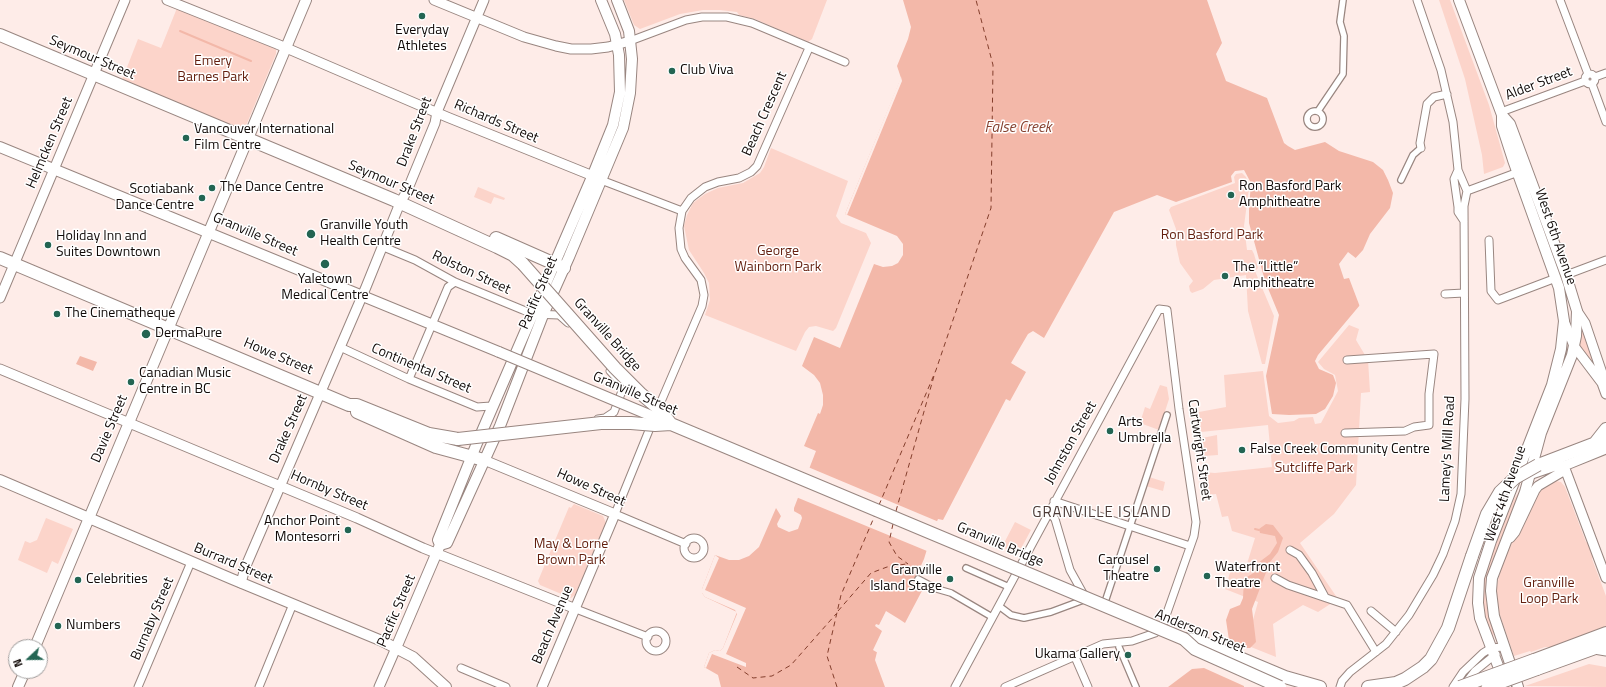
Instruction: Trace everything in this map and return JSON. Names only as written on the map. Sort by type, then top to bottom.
[{"type":"highway","name":"Seymour Street","points":[[0,35],[400,203],[497,246],[513,255],[524,264]]},
{"type":"highway","points":[[425,214],[436,211],[559,266]]},
{"type":"highway","name":"Howe Street","points":[[0,258],[349,405],[357,405],[429,434],[458,439]]},
{"type":"highway","name":"Granville Bridge","points":[[524,264],[620,373],[660,410],[671,424],[1184,639],[1197,640],[1285,677],[1320,687]]},
{"type":"highway","points":[[349,405],[355,411],[375,422],[436,447],[484,460]]},
{"type":"highway","name":"Granville Bridge","points":[[458,439],[601,423],[630,423],[655,426],[671,424]]},
{"type":"highway","points":[[1368,687],[1396,683],[1414,674],[1423,667],[1438,649],[1448,628],[1484,521],[1500,492],[1515,478],[1530,469],[1597,442],[1606,429]]},
{"type":"highway","points":[[1488,687],[1606,633]]},
{"type":"highway","points":[[1184,639],[1194,649],[1280,687]]},
{"type":"highway","points":[[1461,687],[1536,664],[1590,650],[1606,644]]},
{"type":"main road","name":"Davie Street","points":[[38,639],[306,0]]},
{"type":"main road","name":"Pacific Street","points":[[597,178],[617,109],[620,71],[616,34],[601,0]]},
{"type":"main road","name":"Pacific Street","points":[[438,549],[447,543],[500,426],[543,315],[559,266],[597,178],[623,128],[632,73],[630,40],[627,25],[617,0]]},
{"type":"main road","name":"West 6th Avenue","points":[[1459,0],[1502,114],[1510,124],[1522,171],[1562,298],[1564,321]]},
{"type":"main road","name":"Granville Street","points":[[0,147],[208,231],[361,297],[433,324],[499,352]]},
{"type":"main road","name":"West 6th Avenue","points":[[1522,171],[1566,275],[1577,311]]},
{"type":"main road","name":"Pacific Street","points":[[396,648],[438,549],[438,540],[471,456],[532,314],[559,266]]},
{"type":"main road","name":"West 4th Avenue","points":[[1518,687],[1503,647],[1494,616],[1490,590],[1492,578],[1530,474],[1541,433],[1570,360],[1576,336],[1577,311]]},
{"type":"main road","name":"West 4th Avenue","points":[[1506,687],[1480,618],[1478,603],[1479,578],[1491,541],[1557,370],[1564,321]]},
{"type":"main road","name":"Granville Bridge","points":[[499,352],[671,424]]},
{"type":"main road","name":"Burrard Street","points":[[0,480],[396,648],[413,657],[446,687]]},
{"type":"street","name":"Helmcken Street","points":[[0,298],[125,0]]},
{"type":"street","name":"Richards Street","points":[[166,0],[286,47],[437,112],[597,178],[682,211]]},
{"type":"street","points":[[434,0],[524,37],[556,46],[584,49],[617,44],[686,20],[702,17],[727,17],[752,23],[809,48],[846,62]]},
{"type":"street","name":"Drake Street","points":[[241,583],[245,568],[406,191],[484,0]]},
{"type":"street","points":[[1318,111],[1343,74],[1344,36],[1340,17],[1343,0]]},
{"type":"street","name":"Lamey's Mill Road","points":[[1340,687],[1342,681],[1350,672],[1386,644],[1409,615],[1433,574],[1450,535],[1461,494],[1465,399],[1464,221],[1468,190],[1458,170],[1453,122],[1435,48],[1417,0]]},
{"type":"street","points":[[1560,0],[1606,122]]},
{"type":"street","name":"Beach Crescent","points":[[654,418],[702,306],[704,295],[701,280],[685,258],[680,245],[678,228],[682,211],[691,198],[705,187],[718,182],[739,178],[748,174],[757,166],[809,48]]},
{"type":"street","name":"Alder Street","points":[[1502,114],[1606,73]]},
{"type":"street","points":[[1401,180],[1413,155],[1420,148],[1427,104],[1434,97],[1447,94]]},
{"type":"street","name":"Lamey's Mill Road","points":[[1458,170],[1454,179],[1455,188],[1458,212],[1464,221]]},
{"type":"street","points":[[1468,190],[1522,171]]},
{"type":"street","points":[[1489,240],[1491,290],[1498,300],[1556,278]]},
{"type":"street","name":"Rolston Street","points":[[382,248],[386,248],[415,260],[455,282],[532,314],[559,315],[566,320],[620,382],[622,389],[618,403]]},
{"type":"street","points":[[1566,275],[1606,260]]},
{"type":"street","points":[[409,379],[448,287],[455,282]]},
{"type":"street","points":[[1445,294],[1464,293]]},
{"type":"street","name":"Cartwright Street","points":[[1143,339],[1159,309],[1167,310],[1179,409],[1196,522],[1190,546],[1163,631]]},
{"type":"street","name":"West 6th Avenue","points":[[1577,311],[1585,323],[1602,373],[1602,383]]},
{"type":"street","name":"West 6th Avenue","points":[[1564,321],[1574,346],[1602,383],[1606,394]]},
{"type":"street","name":"Johnston Street","points":[[956,687],[1054,501],[1143,339]]},
{"type":"street","name":"Continental Street","points":[[340,347],[409,379],[477,407],[493,405]]},
{"type":"street","points":[[1345,433],[1405,431],[1414,427],[1429,425],[1429,394],[1434,354],[1347,360]]},
{"type":"street","name":"Granville Street","points":[[524,365],[734,452]]},
{"type":"street","name":"Hornby Street","points":[[0,369],[280,486],[438,549],[576,609],[648,637]]},
{"type":"street","points":[[500,426],[512,430],[606,418],[614,412],[618,403]]},
{"type":"street","points":[[1104,605],[1166,415]]},
{"type":"street","name":"Beach Avenue","points":[[542,687],[576,609],[654,418]]},
{"type":"street","points":[[1515,479],[1558,465],[1564,466],[1606,449]]},
{"type":"street","name":"Howe Street","points":[[484,460],[686,544]]},
{"type":"street","points":[[1504,546],[1515,532],[1538,486],[1560,473],[1564,466]]},
{"type":"street","points":[[1564,466],[1606,578]]},
{"type":"street","points":[[1054,501],[1190,546]]},
{"type":"street","points":[[999,606],[1011,615],[1024,618],[1051,612],[1086,599],[1070,570],[1055,518],[1049,512]]},
{"type":"street","points":[[1290,550],[1299,555],[1312,573],[1325,597]]},
{"type":"street","name":"Burnaby Street","points":[[138,687],[191,562]]},
{"type":"street","points":[[966,568],[1009,587]]},
{"type":"street","points":[[1276,578],[1288,585],[1347,605],[1376,652]]},
{"type":"street","points":[[918,579],[937,589],[951,593],[992,617]]},
{"type":"street","name":"Anderson Street","points":[[1086,599],[1306,687]]},
{"type":"street","points":[[259,687],[293,604]]},
{"type":"street","points":[[1371,611],[1396,632]]},
{"type":"street","points":[[1005,687],[1103,644],[1132,641],[1163,631]]},
{"type":"street","points":[[1119,647],[1136,687]]},
{"type":"street","points":[[1453,687],[1473,661],[1503,647]]},
{"type":"street","name":"Pacific Street","points":[[379,687],[396,648]]},
{"type":"street","points":[[1590,650],[1606,652]]},
{"type":"street","points":[[1461,687],[1493,652]]},
{"type":"street","points":[[1075,657],[1088,687]]},
{"type":"street","points":[[462,668],[506,687]]},
{"type":"green space","points":[[624,0],[827,0],[812,39],[808,42],[755,19],[739,15],[737,12],[720,10],[703,10],[680,14],[640,29],[634,25]]},
{"type":"green space","points":[[1439,0],[1450,0],[1489,105],[1505,163],[1503,167],[1484,174],[1482,155],[1465,79]]},
{"type":"green space","name":"Emery Barnes Park","points":[[177,8],[276,49],[276,54],[245,128],[241,129],[122,80],[138,39],[161,48]]},
{"type":"green space","name":"George Wainborn Park","points":[[771,148],[848,181],[836,216],[841,223],[866,233],[871,243],[836,328],[833,331],[816,326],[809,327],[796,351],[705,315],[710,300],[709,283],[689,250],[684,226],[687,215],[693,203],[705,194],[718,188],[743,183],[760,173],[764,167]]},
{"type":"green space","name":"Ron Basford Park","points":[[1242,173],[1246,177],[1249,188],[1244,226],[1247,250],[1252,250],[1254,254],[1258,268],[1255,271],[1274,316],[1265,364],[1262,364],[1248,311],[1246,275],[1214,280],[1203,289],[1192,293],[1189,286],[1193,281],[1180,263],[1176,245],[1176,229],[1169,210],[1171,207],[1235,183],[1234,177],[1236,174]]},
{"type":"green space","points":[[478,187],[505,198],[504,200],[494,197],[491,204],[474,197]]},
{"type":"green space","points":[[1581,324],[1599,375],[1579,348]]},
{"type":"green space","name":"Sutcliffe Park","points":[[1349,325],[1359,329],[1356,340],[1368,360],[1370,392],[1361,393],[1356,485],[1334,514],[1300,543],[1338,599],[1318,612],[1303,605],[1273,624],[1276,657],[1246,645],[1258,602],[1225,589],[1233,563],[1246,567],[1255,538],[1232,531],[1228,516],[1222,517],[1216,494],[1206,495],[1203,472],[1215,473],[1272,467],[1268,425],[1201,432],[1199,412],[1226,407],[1224,375],[1263,371],[1269,416],[1278,423],[1294,421],[1299,418],[1313,417],[1315,424],[1321,423],[1338,391],[1335,375],[1324,369],[1318,362]]},
{"type":"green space","points":[[1160,385],[1167,387],[1169,399],[1159,430],[1140,423],[1145,407],[1150,409]]},
{"type":"green space","points":[[1217,435],[1218,455],[1204,456],[1202,438]]},
{"type":"green space","points":[[1149,477],[1165,482],[1163,491],[1146,486]]},
{"type":"green space","name":"Granville Loop Park","points":[[1556,481],[1561,482],[1565,487],[1586,542],[1588,543],[1593,556],[1592,559],[1606,596],[1606,627],[1552,647],[1545,647],[1514,656],[1498,609],[1496,592],[1499,576],[1503,562],[1534,497],[1540,489]]},
{"type":"green space","points":[[1521,489],[1487,576],[1486,601],[1494,630],[1493,641],[1483,610],[1483,583],[1487,567],[1514,499]]},
{"type":"green space","name":"May & Lorne Brown Park","points":[[574,504],[603,516],[606,523],[575,595],[571,598],[540,585],[538,581],[569,507],[571,508]]},
{"type":"green space","points":[[46,518],[73,529],[58,564],[52,561],[47,573],[18,560],[25,541],[30,543],[37,540]]},
{"type":"green space","points":[[1015,522],[1031,530],[1018,554],[1002,547]]},
{"type":"green space","points":[[1589,664],[1606,667],[1606,687],[1525,686]]},
{"type":"water","name":"False Creek","points":[[903,0],[1207,0],[1222,43],[1216,54],[1226,81],[1267,98],[1284,143],[1295,150],[1325,142],[1339,151],[1373,162],[1383,170],[1393,193],[1390,208],[1370,234],[1363,250],[1351,263],[1350,273],[1361,300],[1360,305],[1318,355],[1315,361],[1319,369],[1333,375],[1336,383],[1333,396],[1325,409],[1316,414],[1289,415],[1272,414],[1266,376],[1279,315],[1265,281],[1249,223],[1251,183],[1244,170],[1235,171],[1231,176],[1232,182],[1176,202],[1157,195],[1114,212],[1044,338],[1033,331],[1028,334],[1011,363],[1026,372],[1010,401],[1006,399],[943,520],[938,519],[924,559],[915,579],[925,585],[905,623],[899,619],[895,620],[878,648],[875,660],[885,687],[721,687],[718,675],[704,667],[709,653],[715,650],[720,651],[723,648],[737,612],[705,597],[702,593],[702,589],[715,555],[729,560],[739,560],[749,556],[759,547],[776,508],[781,516],[794,511],[816,451],[804,446],[823,405],[823,395],[820,383],[814,375],[802,366],[814,337],[840,348],[874,264],[883,267],[892,266],[898,263],[903,255],[903,244],[897,236],[845,214],[901,78],[897,66],[908,39],[911,27]]},
{"type":"water","points":[[80,356],[97,362],[93,371],[76,364]]},
{"type":"water","points":[[1266,524],[1273,525],[1283,538],[1278,552],[1270,562],[1252,609],[1256,642],[1250,648],[1244,648],[1229,640],[1226,620],[1230,609],[1240,605],[1243,598],[1244,579],[1255,572],[1258,563],[1270,554],[1277,543],[1275,536],[1260,533],[1259,529]]},
{"type":"water","points":[[1204,668],[1244,687],[1168,687],[1192,669]]},
{"type":"pier","points":[[901,77],[902,81],[847,215],[845,214]]},
{"type":"pier","points":[[1348,252],[1357,259],[1353,264],[1352,272],[1363,300],[1360,307],[1349,278],[1344,279],[1339,264]]},
{"type":"pier","points":[[808,467],[939,522],[927,551],[796,497]]},
{"type":"pier","points":[[781,510],[782,513],[792,510],[801,515],[802,518],[798,529],[789,532],[778,527],[777,524],[781,516],[779,511]]},
{"type":"pier","points":[[715,555],[719,558],[705,590],[746,608],[726,654],[746,663],[746,667],[712,654],[706,668],[704,667],[709,653],[715,650],[720,651],[723,648],[737,614],[735,610],[705,597],[702,593],[702,589]]},
{"type":"pier","points":[[886,611],[899,619],[878,653],[873,650],[882,631],[875,626],[876,624],[879,625]]},
{"type":"waterway","points":[[180,31],[251,61]]},
{"type":"waterway","points":[[1255,529],[1259,530]]},
{"type":"ferry route","points":[[879,505],[936,370],[991,208],[993,65],[976,0]]},
{"type":"ferry route","points":[[896,511],[934,376]]},
{"type":"ferry route","points":[[837,687],[827,656],[841,595],[875,515]]},
{"type":"ferry route","points":[[893,524],[889,542],[897,556],[908,564]]},
{"type":"ferry route","points":[[838,611],[871,573],[887,567],[906,564]]},
{"type":"ferry route","points":[[737,667],[753,678],[772,676],[791,665],[836,614]]},
{"type":"place","name":"Everyday Athletes","points":[[422,16]]},
{"type":"place","name":"Club Viva","points":[[672,71]]},
{"type":"place","name":"Vancouver International Film Centre","points":[[186,138]]},
{"type":"place","name":"The Dance Centre","points":[[212,188]]},
{"type":"place","name":"Ron Basford Park Amphitheatre","points":[[1231,195]]},
{"type":"place","name":"Scotiabank Dance Centre","points":[[202,198]]},
{"type":"place","name":"Granville Youth Health Centre","points":[[311,234]]},
{"type":"place","name":"Holiday Inn and Suites Downtown","points":[[48,245]]},
{"type":"place","name":"Yaletown Medical Centre","points":[[325,264]]},
{"type":"place","name":"The “Little” Amphitheatre","points":[[1225,276]]},
{"type":"place","name":"The Cinematheque","points":[[57,314]]},
{"type":"place","name":"DermaPure","points":[[146,334]]},
{"type":"place","name":"Canadian Music Centre in BC","points":[[131,382]]},
{"type":"place","name":"Arts Umbrella","points":[[1110,431]]},
{"type":"place","name":"False Creek Community Centre","points":[[1242,450]]},
{"type":"place","name":"Anchor Point Montesorri","points":[[348,530]]},
{"type":"place","name":"Carousel Theatre","points":[[1157,569]]},
{"type":"place","name":"Waterfront Theatre","points":[[1207,576]]},
{"type":"place","name":"Granville Island Stage","points":[[950,579]]},
{"type":"place","name":"Celebrities","points":[[78,580]]},
{"type":"place","name":"Numbers","points":[[58,626]]},
{"type":"place","name":"Ukama Gallery","points":[[1128,655]]},
{"type":"district","name":"GRANVILLE ISLAND","points":[[1102,513]]}]
